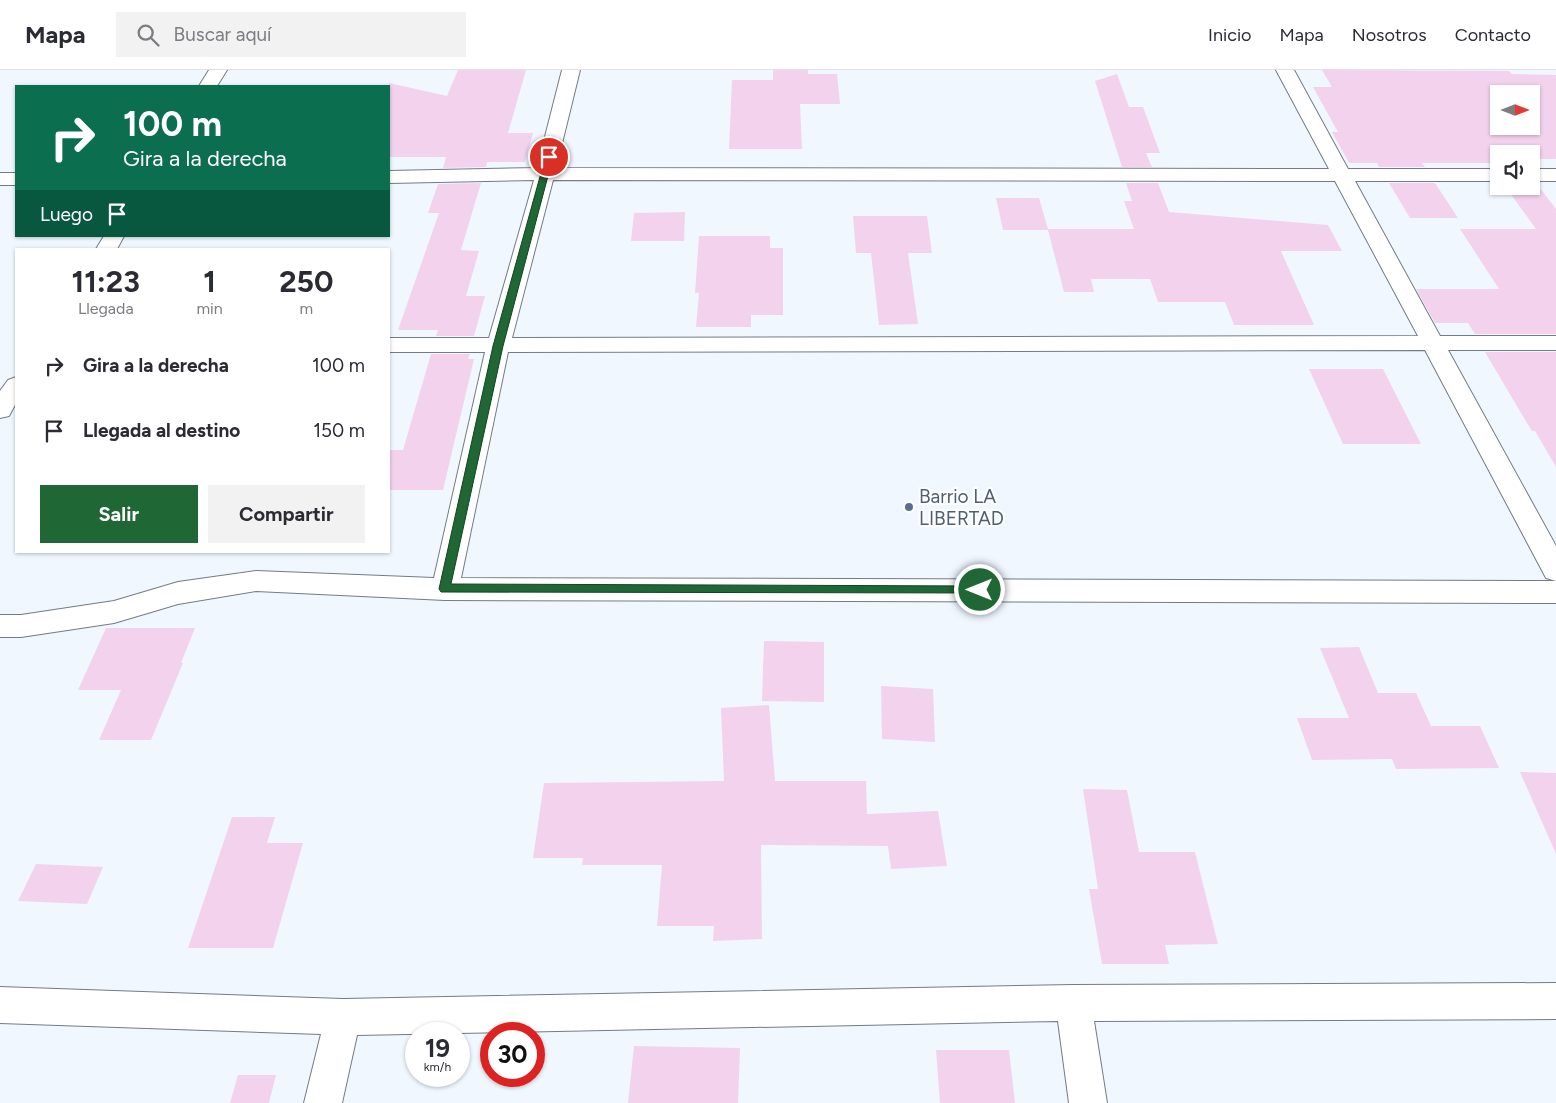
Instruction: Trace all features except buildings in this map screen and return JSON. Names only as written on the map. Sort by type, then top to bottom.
[{"type":"street","points":[[209,85],[218,70]]},
{"type":"street","points":[[445,589],[498,346],[571,70]]},
{"type":"street","points":[[1285,70],[1556,571]]},
{"type":"street","points":[[390,177],[545,174],[1490,174]]},
{"type":"street","points":[[1540,174],[1556,174]]},
{"type":"street","points":[[0,179],[15,179]]},
{"type":"street","points":[[107,248],[113,237]]},
{"type":"street","points":[[390,345],[1556,343]]},
{"type":"street","points":[[0,410],[15,387]]},
{"type":"street","points":[[0,626],[21,626],[114,612],[178,593],[256,581],[445,589],[1556,592]]},
{"type":"street","points":[[0,1005],[343,1017],[1072,1003],[1556,1001]]},
{"type":"street","points":[[1072,1003],[1088,1103]]},
{"type":"street","points":[[323,1103],[343,1017]]},
{"type":"place","name":"Barrio LA LIBERTAD","points":[[909,507]]},
{"type":"route","points":[[549,157],[498,346],[445,589],[980,590]]}]
